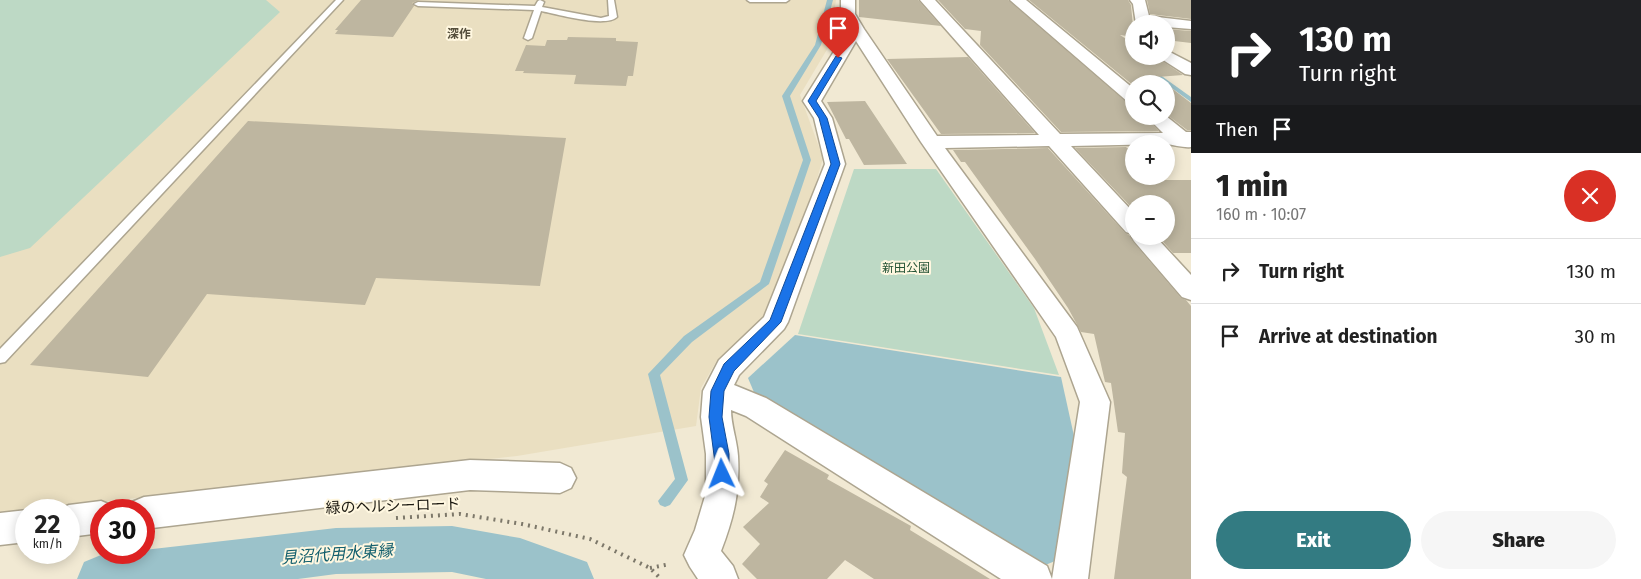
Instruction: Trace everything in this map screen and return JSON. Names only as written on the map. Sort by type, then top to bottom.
[{"type":"street","points":[[848,0],[848,14],[856,29],[931,142],[1068,334],[1095,402],[1070,579]]},
{"type":"street","points":[[926,0],[1125,217]]},
{"type":"street","points":[[1017,0],[1125,90]]},
{"type":"street","points":[[1137,0],[1140,3],[1141,15]]},
{"type":"street","points":[[1175,24],[1191,25]]},
{"type":"street","points":[[720,579],[702,555],[712,530],[722,494],[722,454],[716,417],[717,391],[729,368],[775,322],[835,164],[823,118],[812,101],[856,29]]},
{"type":"street","points":[[1175,60],[1191,70]]},
{"type":"street","points":[[1167,125],[1188,141]]},
{"type":"street","points":[[931,142],[1054,139],[1188,141]]},
{"type":"street","points":[[1150,245],[1191,291]]},
{"type":"street","points":[[717,391],[756,407],[1034,579]]},
{"type":"street","points":[[155,511],[470,475],[560,478]]},
{"type":"street","points":[[0,529],[15,527]]},
{"type":"lane","points":[[0,358],[340,0]]},
{"type":"lane","points":[[424,3],[540,4],[553,10],[589,19],[610,19],[613,17],[611,0]]},
{"type":"lane","points":[[750,0],[786,0]]},
{"type":"lane","points":[[528,38],[540,4]]},
{"type":"path","name":"緑のヘルシーロード","points":[[393,518],[460,514],[522,524],[590,539],[650,568],[661,579]]},
{"type":"shaded area","points":[[0,0],[836,0],[834,13],[838,31],[800,95],[823,158],[815,186],[763,318],[716,362],[701,388],[696,426],[517,456],[127,499],[90,499],[90,503],[80,504],[80,499],[15,499],[15,511],[0,513]]},
{"type":"green space","points":[[0,0],[266,0],[280,12],[30,248],[0,257]]},
{"type":"green space","name":"新田公園","points":[[854,169],[936,169],[1034,308],[1059,375],[798,334]]},
{"type":"water","points":[[795,335],[1061,377],[1074,436],[1071,497],[1060,559],[1038,568],[756,397],[748,378]]},
{"type":"building","points":[[361,0],[419,0],[412,3],[414,6],[393,37],[335,34],[338,30],[335,30]]},
{"type":"building","points":[[859,0],[918,0],[941,26],[859,17]]},
{"type":"building","points":[[938,0],[1008,0],[1125,101],[1125,125],[1153,125],[1159,131],[1061,132],[980,45],[981,31],[965,29]]},
{"type":"building","points":[[1029,0],[1128,0],[1131,5],[1132,15],[1125,15],[1125,36],[1120,35],[1125,38],[1125,65],[1168,65],[1183,75],[1125,75],[1125,79]]},
{"type":"building","points":[[1147,0],[1191,0],[1191,19],[1175,17],[1175,15],[1150,14]]},
{"type":"building","points":[[1175,30],[1191,31],[1191,43],[1175,41]]},
{"type":"building","points":[[568,37],[616,38],[616,41],[638,42],[633,76],[628,76],[626,86],[574,84],[576,75],[515,71],[526,45],[545,46],[547,40],[567,40]]},
{"type":"building","points":[[968,57],[1035,133],[941,134],[887,59]]},
{"type":"building","points":[[1175,91],[1191,103],[1191,130],[1187,130],[1175,121]]},
{"type":"building","points":[[865,101],[907,164],[864,165],[849,139],[846,139],[827,102]]},
{"type":"building","points":[[248,121],[566,138],[540,286],[376,278],[365,305],[207,294],[148,377],[30,365]]},
{"type":"building","points":[[1125,147],[1125,185],[1175,185],[1175,180],[1191,180],[1191,253],[1173,253],[1166,245],[1175,245],[1175,195],[1125,195],[1125,201],[1075,148]]},
{"type":"building","points":[[1048,148],[1125,233],[1125,245],[1136,245],[1181,298],[1186,300],[1191,306],[1191,579],[1114,579],[1127,477],[1122,473],[1125,433],[1118,432],[1111,383],[1105,382],[1094,334],[1081,332],[1068,308],[1035,259],[965,162],[961,162],[953,150]]},
{"type":"building","points":[[785,450],[829,475],[827,479],[911,526],[910,530],[990,579],[874,579],[845,560],[827,579],[757,579],[742,564],[760,544],[743,527],[769,503],[760,497],[768,484],[764,481]]},
{"type":"waterway","points":[[665,501],[682,480],[654,374],[688,339],[764,284],[807,160],[786,96],[818,45],[830,0]]},
{"type":"waterway","points":[[1149,69],[1191,100]]},
{"type":"waterway","name":"見沼代用水東縁","points":[[101,579],[336,551],[452,549],[520,562],[570,579]]},
{"type":"district","name":"深作","points":[[459,34]]},
{"type":"route","points":[[722,474],[722,454],[716,417],[717,391],[729,368],[775,322],[835,164],[823,118],[812,101],[838,58]]}]
